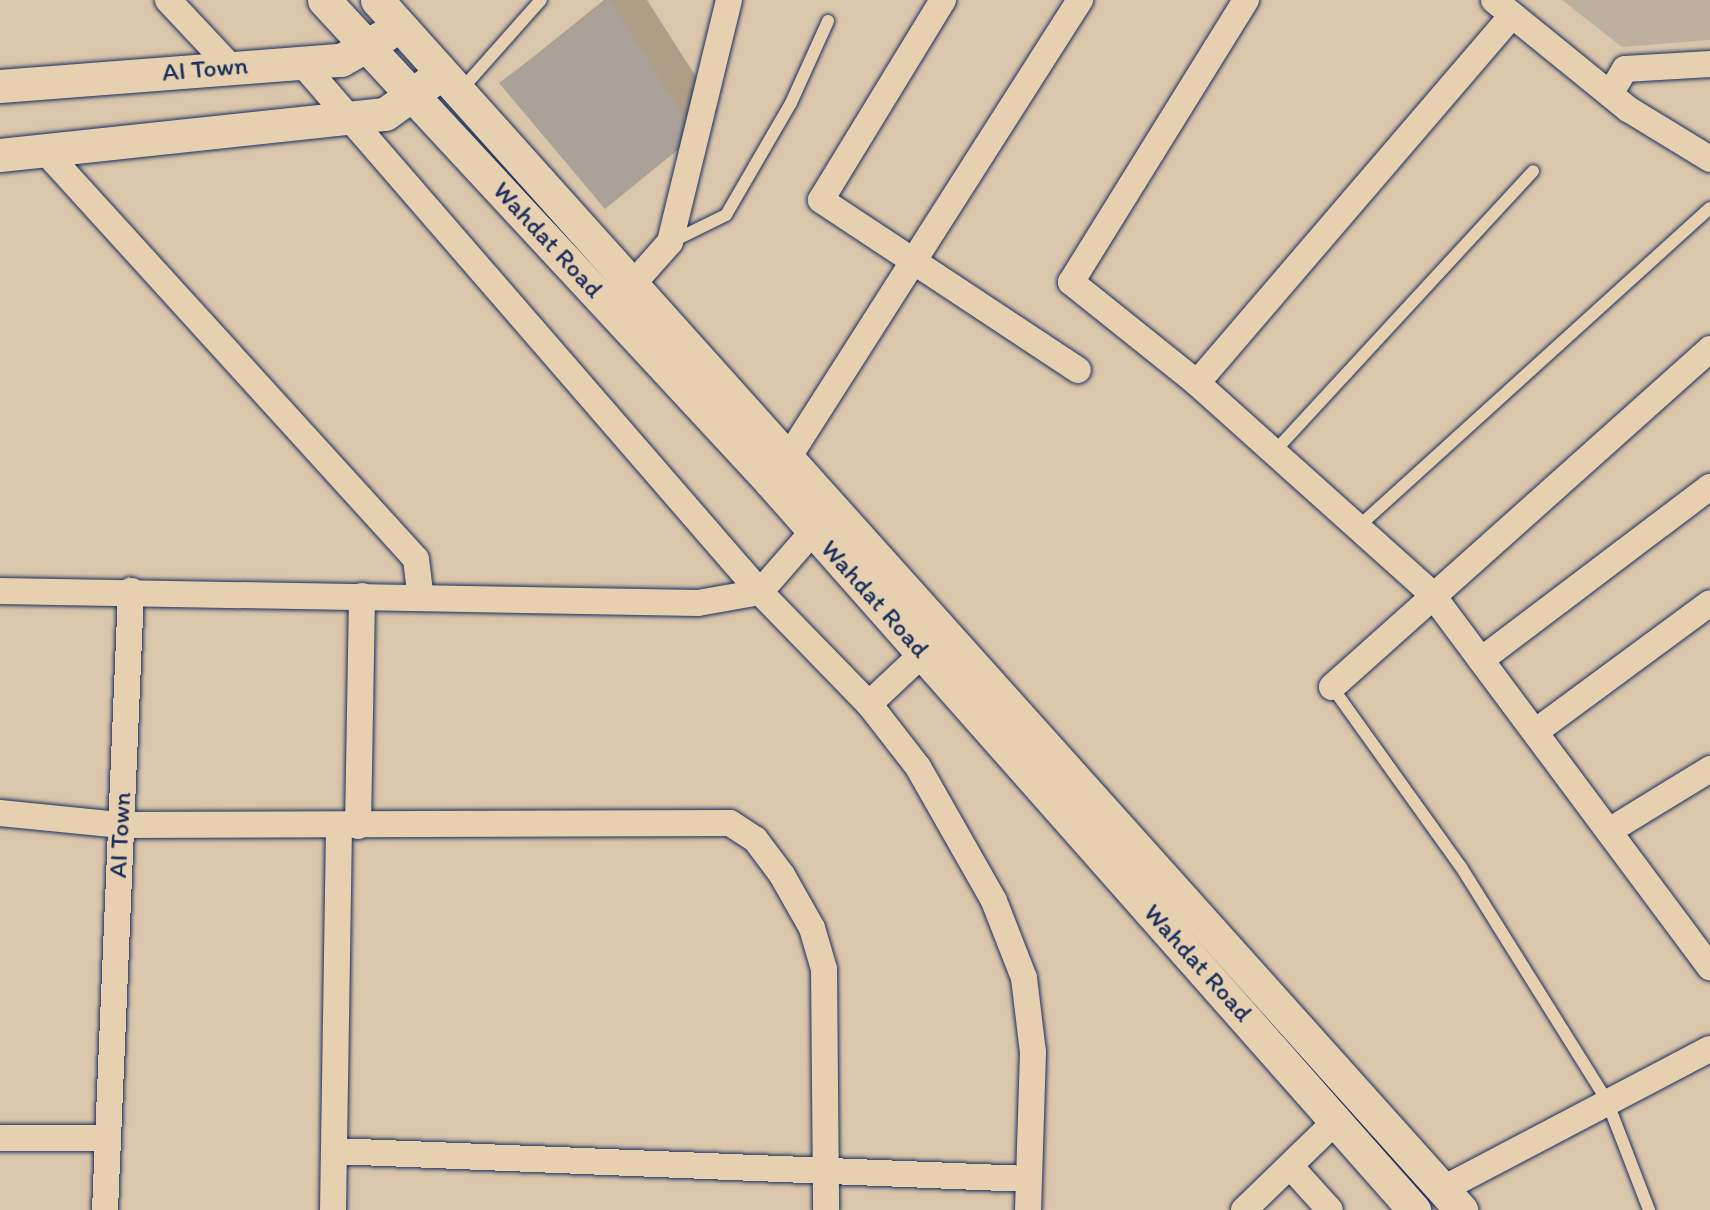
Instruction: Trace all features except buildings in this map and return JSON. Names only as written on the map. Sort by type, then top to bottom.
[{"type":"main road","name":"Wahdat Road","points":[[324,0],[779,471],[932,644],[1414,1210]]},
{"type":"main road","name":"Wahdat Road","points":[[376,0],[452,80],[632,285],[779,471],[814,530],[932,644],[1452,1200]]},
{"type":"main road","name":"AI Town","points":[[0,86],[351,59],[399,24]]},
{"type":"main road","points":[[0,155],[385,114],[414,95],[452,80]]},
{"type":"street","points":[[168,0],[231,67]]},
{"type":"street","points":[[632,285],[670,242],[729,0]]},
{"type":"street","points":[[943,0],[821,200],[1078,370]]},
{"type":"street","points":[[779,471],[1080,0]]},
{"type":"street","points":[[1246,0],[1071,282],[1197,382],[1431,593],[1710,967]]},
{"type":"street","points":[[1197,382],[1503,8],[1610,94],[1710,159]]},
{"type":"street","points":[[300,62],[760,592],[869,704],[918,767],[994,901],[1024,978],[1033,1052],[1028,1210]]},
{"type":"street","points":[[1610,94],[1625,69],[1710,64]]},
{"type":"street","points":[[45,151],[416,559],[421,597]]},
{"type":"street","points":[[1332,687],[1431,593],[1710,349]]},
{"type":"street","points":[[1481,660],[1710,487]]},
{"type":"street","points":[[0,591],[130,591],[698,603],[760,592],[814,530]]},
{"type":"street","name":"AI Town","points":[[105,1210],[106,1137],[130,591]]},
{"type":"street","points":[[333,1210],[349,826],[362,596]]},
{"type":"street","points":[[1535,732],[1710,603]]},
{"type":"street","points":[[869,704],[932,644]]},
{"type":"street","points":[[1609,831],[1710,769]]},
{"type":"street","points":[[0,813],[121,825],[730,823],[755,838],[812,928],[824,969],[826,1210]]},
{"type":"street","points":[[1452,1200],[1607,1101],[1710,1049]]},
{"type":"street","points":[[1244,1210],[1338,1120]]},
{"type":"street","points":[[0,1138],[106,1137]]},
{"type":"street","points":[[334,1151],[826,1174],[1028,1179]]},
{"type":"street","points":[[1290,1166],[1330,1210]]},
{"type":"lane","points":[[452,80],[541,0]]},
{"type":"lane","points":[[670,242],[726,215],[790,103],[828,21]]},
{"type":"lane","points":[[1274,452],[1533,171]]},
{"type":"lane","points":[[1358,527],[1710,208]]},
{"type":"lane","points":[[1332,687],[1461,867],[1607,1101],[1649,1210]]},
{"type":"shaded area","points":[[1562,0],[1710,0],[1710,40],[1622,47]]}]
